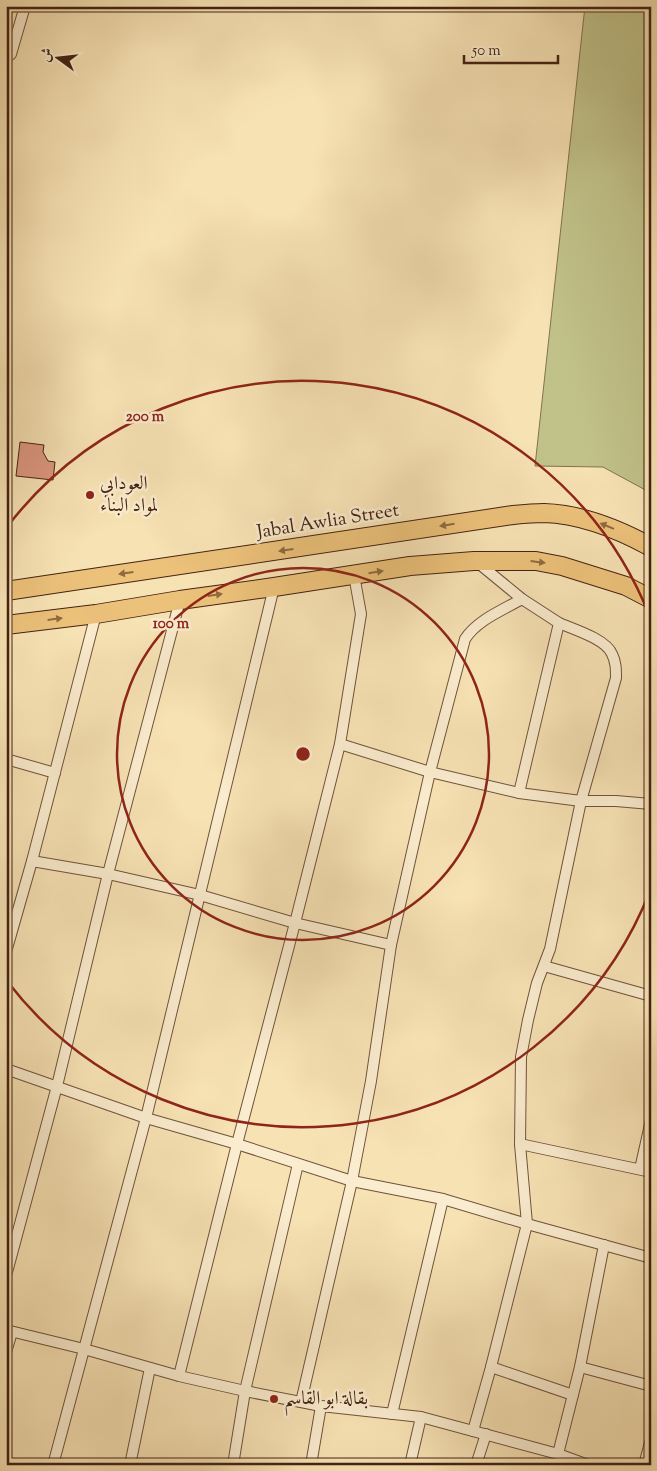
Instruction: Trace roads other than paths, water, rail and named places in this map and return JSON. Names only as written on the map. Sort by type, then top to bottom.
[{"type":"highway","name":"Jabal Awlia Street","points":[[6,591],[513,515],[543,513],[576,516],[605,525],[651,547]]},
{"type":"highway","points":[[6,626],[410,566],[474,561],[536,561],[562,566],[626,586],[651,599]]},
{"type":"street","points":[[6,58],[11,54],[25,6]]},
{"type":"street","points":[[473,1431],[527,1224],[520,1144],[521,1058],[528,1020],[537,984],[550,949],[581,801],[616,678],[616,666],[612,652],[604,643],[559,623],[522,600],[474,561]]},
{"type":"street","points":[[179,1376],[236,1144],[295,924],[340,744],[361,614],[354,575]]},
{"type":"street","points":[[53,1465],[146,1118],[274,587]]},
{"type":"street","points":[[6,1276],[57,1086],[108,874],[180,600]]},
{"type":"street","points":[[301,1402],[352,1181],[371,1081],[391,945],[430,772],[465,639],[471,630],[522,600]]},
{"type":"street","points":[[6,952],[32,861],[96,614]]},
{"type":"street","points":[[519,793],[559,623]]},
{"type":"street","points":[[340,744],[430,772],[519,793],[581,801],[651,804]]},
{"type":"street","points":[[6,759],[55,773]]},
{"type":"street","points":[[32,861],[108,874],[200,895],[295,924],[391,945]]},
{"type":"street","points":[[544,966],[651,996]]},
{"type":"street","points":[[6,1069],[146,1118],[352,1181],[443,1199],[651,1258]]},
{"type":"street","points":[[640,1169],[651,1120]]},
{"type":"street","points":[[520,1144],[651,1172]]},
{"type":"street","points":[[233,1465],[245,1391],[298,1164]]},
{"type":"street","points":[[392,1414],[443,1199]]},
{"type":"street","points":[[558,1454],[580,1367],[604,1245]]},
{"type":"street","points":[[6,1352],[9,1331],[84,1349],[179,1376],[245,1391],[321,1406],[421,1417],[558,1454],[575,1462],[588,1465]]},
{"type":"street","points":[[491,1367],[573,1395]]},
{"type":"street","points":[[580,1367],[651,1386]]},
{"type":"street","points":[[130,1465],[150,1368]]},
{"type":"street","points":[[310,1465],[321,1406]]},
{"type":"street","points":[[410,1465],[421,1417]]},
{"type":"street","points":[[476,1465],[486,1434]]},
{"type":"street","points":[[644,1465],[651,1438]]},
{"type":"place","name":"العودابي لمواد البناء","points":[[90,495]]},
{"type":"place","name":"بقالة ابو القاسم","points":[[274,1399]]}]
